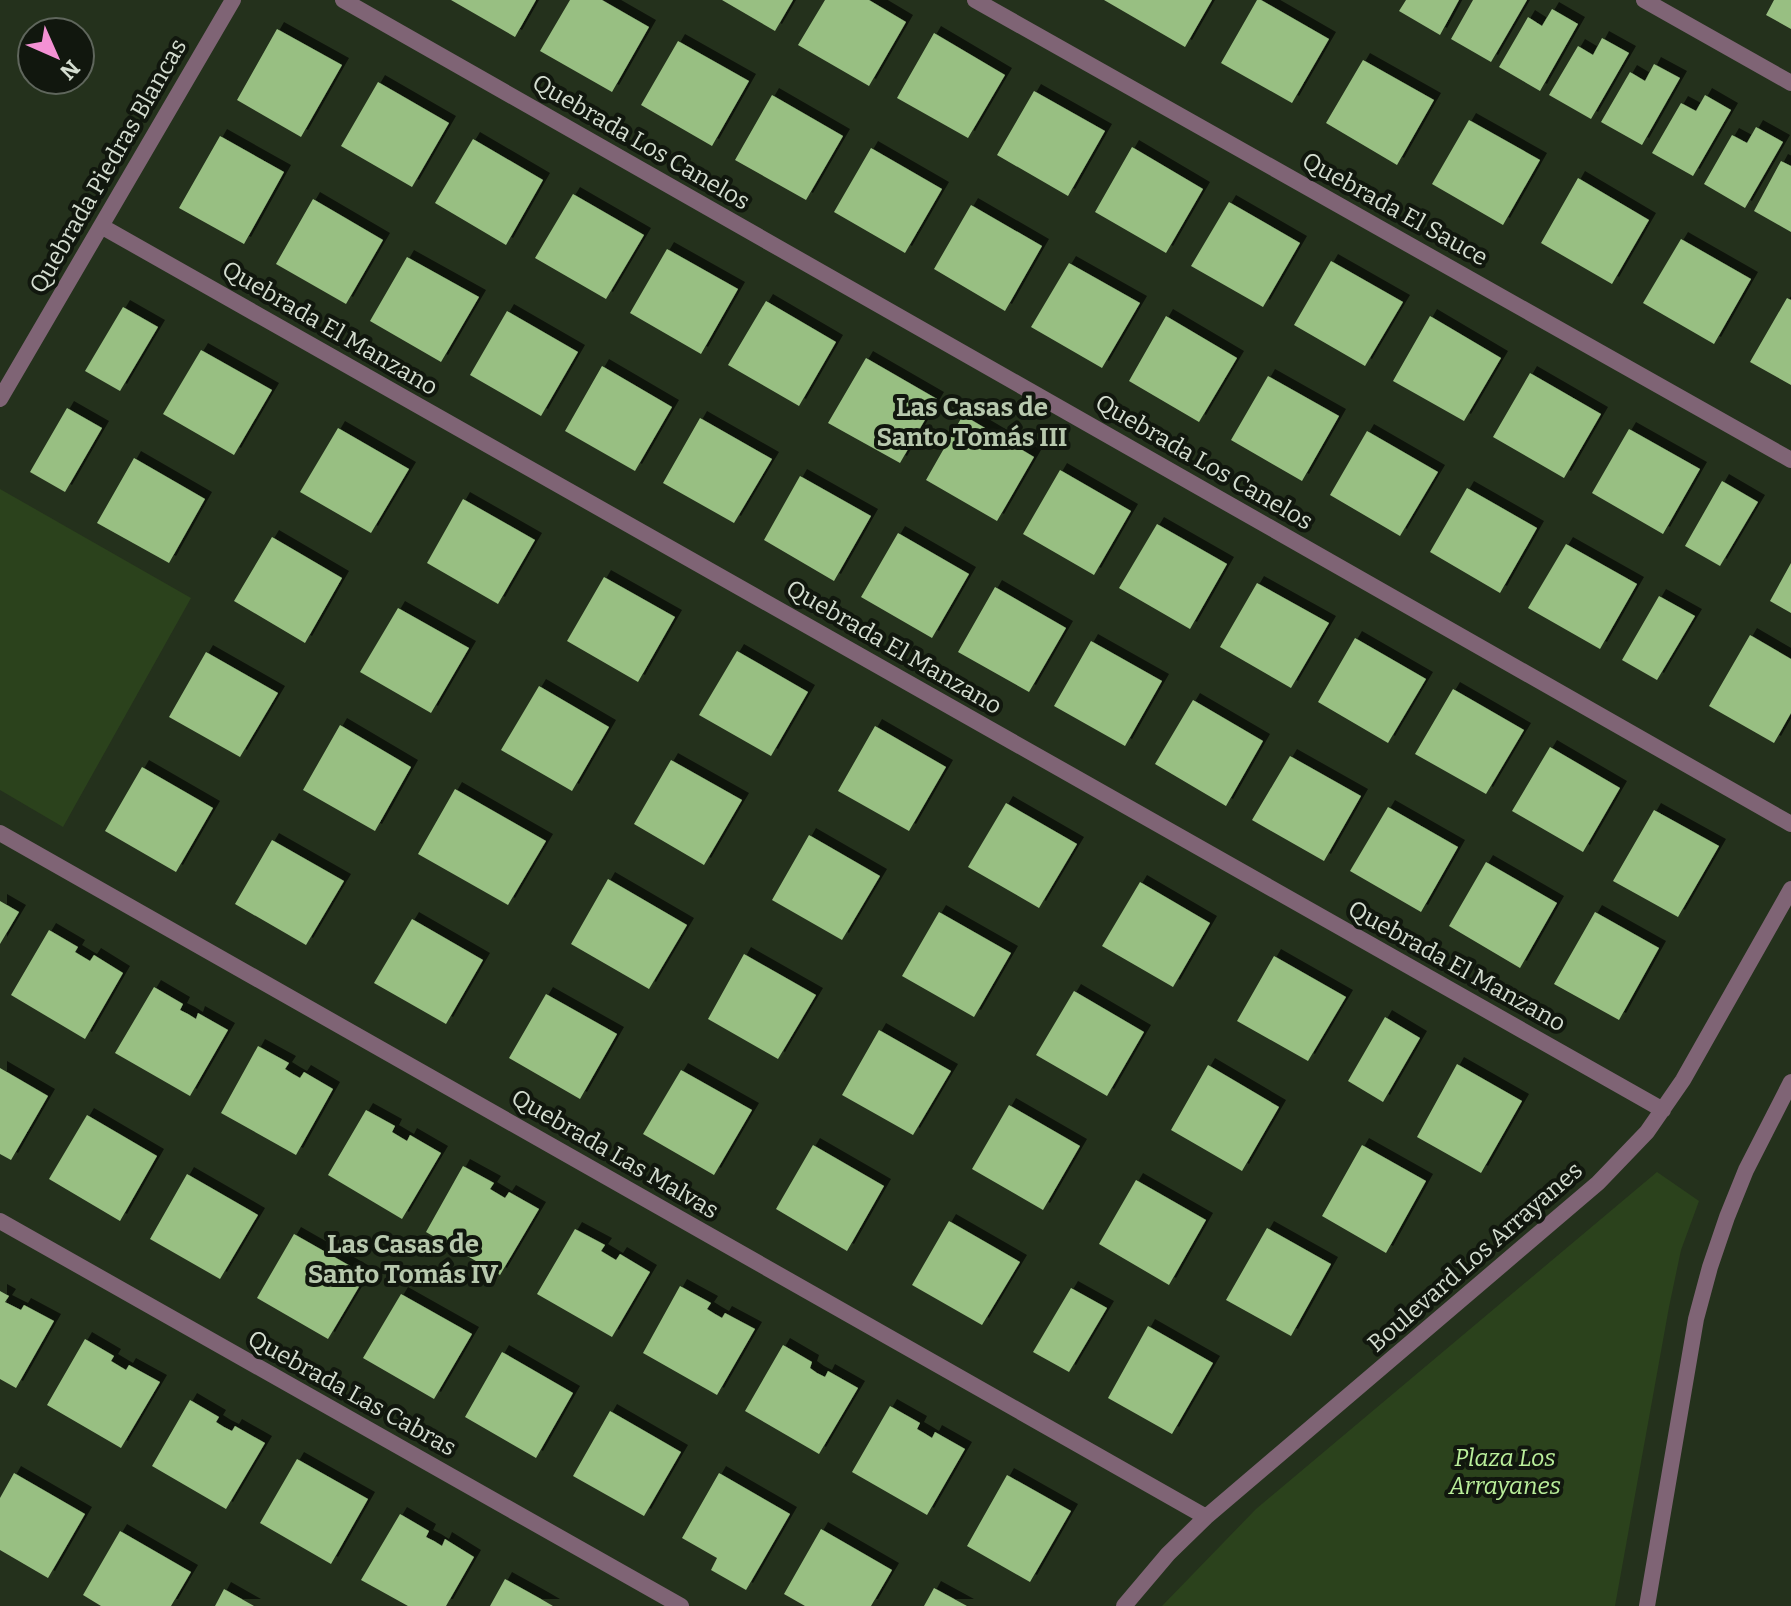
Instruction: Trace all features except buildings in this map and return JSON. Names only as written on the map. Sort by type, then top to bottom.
[{"type":"street","name":"Quebrada Piedras Blancas","points":[[0,399],[233,0]]},
{"type":"street","name":"Quebrada Los Canelos","points":[[343,0],[1791,824]]},
{"type":"street","name":"Quebrada El Sauce","points":[[975,0],[1791,460]]},
{"type":"street","points":[[1644,0],[1791,83]]},
{"type":"street","name":"Quebrada El Manzano","points":[[101,226],[1663,1110]]},
{"type":"street","name":"Quebrada Las Malvas","points":[[0,833],[1206,1517]]},
{"type":"street","name":"Boulevard Los Arrayanes","points":[[1124,1606],[1168,1554],[1206,1517],[1598,1183],[1647,1132],[1683,1080],[1791,889]]},
{"type":"street","points":[[1647,1606],[1696,1319],[1710,1267],[1746,1170],[1791,1082]]},
{"type":"street","name":"Quebrada Las Cabras","points":[[0,1221],[681,1606]]},
{"type":"green space","points":[[0,489],[191,598],[63,827],[0,790]]},
{"type":"green space","name":"Plaza Los Arrayanes","points":[[1657,1172],[1699,1201],[1681,1250],[1669,1307],[1615,1606],[1162,1606],[1256,1509]]},
{"type":"district","name":"Las Casas de Santo Tomás III","points":[[972,422]]},
{"type":"district","name":"Las Casas de Santo Tomás IV","points":[[403,1259]]}]
